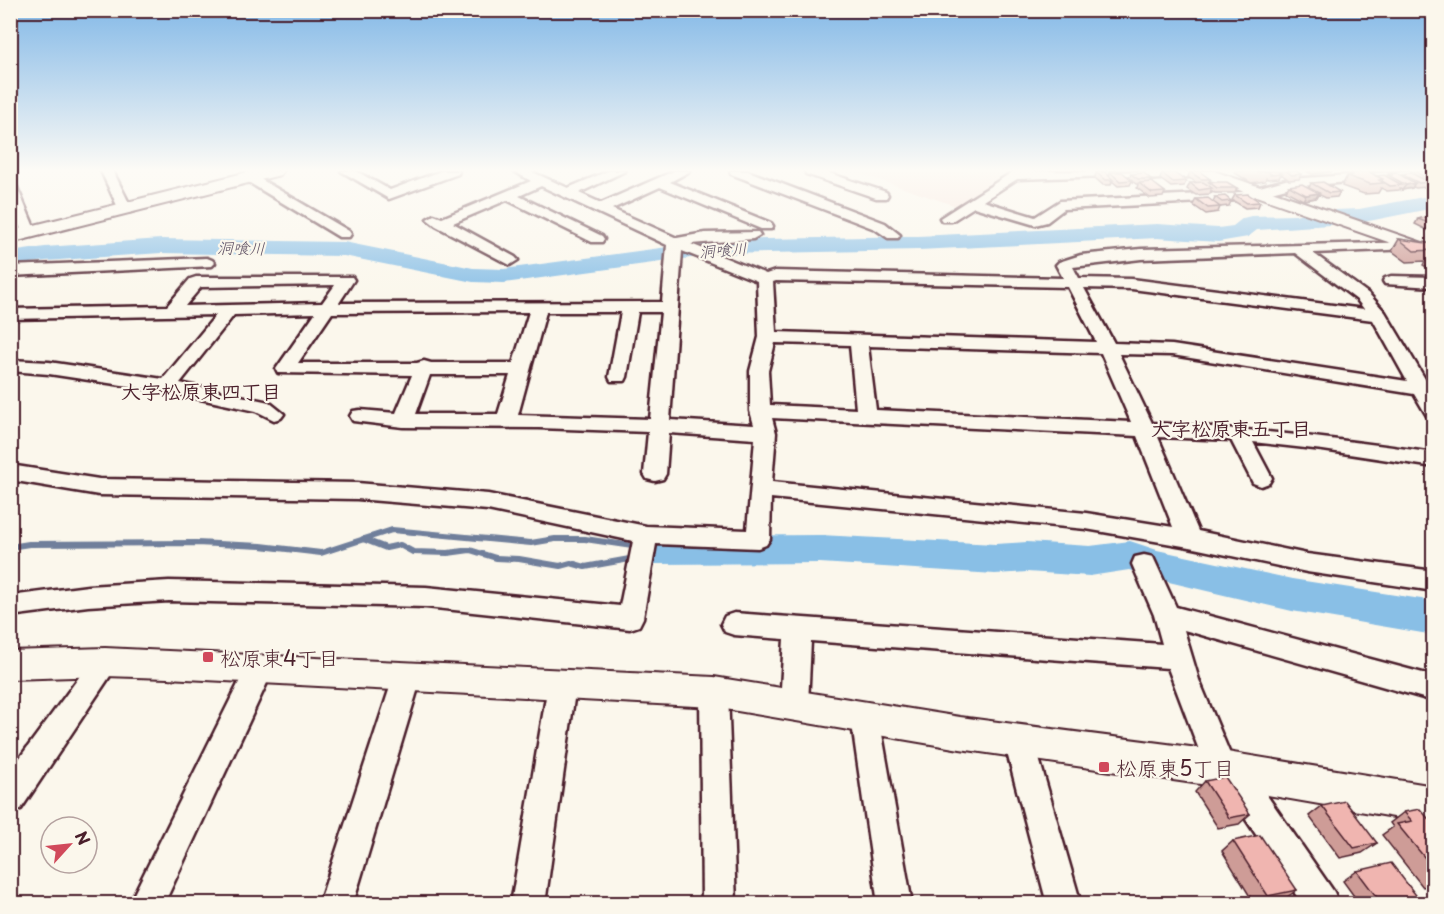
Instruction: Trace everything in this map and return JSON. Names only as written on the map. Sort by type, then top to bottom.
[{"type":"main road","points":[[20,234],[106,214]]},
{"type":"street","points":[[16,214],[20,234]]},
{"type":"street","points":[[310,214],[344,234]]},
{"type":"street","points":[[454,214],[436,220],[510,260]]},
{"type":"street","points":[[545,214],[597,239]]},
{"type":"street","points":[[614,214],[675,243],[765,279],[775,276],[1132,284],[1379,316]]},
{"type":"street","points":[[675,243],[760,231],[724,214]]},
{"type":"street","points":[[848,214],[880,226],[893,235]]},
{"type":"street","points":[[947,218],[954,214]]},
{"type":"street","points":[[1012,214],[1035,221],[1049,214]]},
{"type":"street","points":[[1323,214],[1434,253]]},
{"type":"street","points":[[1189,538],[1144,428],[1107,347],[1064,265],[1081,260],[1162,253],[1412,245],[1434,239]]},
{"type":"street","points":[[655,474],[675,243]]},
{"type":"street","points":[[1297,248],[1363,297],[1379,316],[1434,412]]},
{"type":"street","points":[[10,271],[207,263]]},
{"type":"street","points":[[10,472],[99,488],[357,491],[488,502],[646,535],[758,539],[766,433],[760,411],[759,371],[768,337],[765,279]]},
{"type":"street","points":[[173,309],[196,282],[346,280],[285,369],[520,369]]},
{"type":"street","points":[[1391,282],[1434,282]]},
{"type":"street","points":[[506,421],[539,306]]},
{"type":"street","points":[[618,377],[630,307]]},
{"type":"street","points":[[10,314],[173,309],[671,307]]},
{"type":"street","points":[[168,386],[229,309]]},
{"type":"street","points":[[768,337],[1172,350],[1420,388]]},
{"type":"street","points":[[858,340],[867,416]]},
{"type":"street","points":[[10,365],[49,368],[168,386],[262,406],[274,414]]},
{"type":"street","points":[[403,421],[424,368]]},
{"type":"street","points":[[760,411],[1238,434],[1323,443],[1434,460]]},
{"type":"street","points":[[360,416],[403,421],[660,425],[766,433]]},
{"type":"street","points":[[1238,434],[1261,478]]},
{"type":"street","points":[[760,489],[1086,521],[1189,538],[1307,563],[1434,581]]},
{"type":"street","points":[[10,606],[88,596],[169,591],[426,597],[630,618],[646,535]]},
{"type":"street","points":[[1144,564],[1167,615],[1185,680],[1221,769],[1246,792],[1322,903]]},
{"type":"street","points":[[1167,615],[1434,689]]},
{"type":"street","points":[[734,624],[1179,657]]},
{"type":"street","points":[[794,704],[798,629]]},
{"type":"street","points":[[10,665],[105,662],[714,692],[1019,741],[1221,769],[1426,812]]},
{"type":"street","points":[[10,798],[105,662]]},
{"type":"street","points":[[146,903],[259,669]]},
{"type":"street","points":[[336,903],[407,678]]},
{"type":"street","points":[[528,903],[562,685]]},
{"type":"street","points":[[714,692],[719,903]]},
{"type":"street","points":[[866,717],[895,903]]},
{"type":"street","points":[[1019,741],[1064,903]]},
{"type":"building","points":[[1432,215],[1434,225],[1418,219]]},
{"type":"building","points":[[1399,239],[1433,244],[1434,250],[1414,251]]},
{"type":"building","points":[[1225,777],[1250,814],[1229,818],[1205,781]]},
{"type":"building","points":[[1345,801],[1377,843],[1354,848],[1322,806]]},
{"type":"building","points":[[1420,809],[1434,825],[1434,869],[1397,824],[1412,821],[1404,812]]},
{"type":"building","points":[[1260,835],[1297,890],[1268,896],[1233,841]]},
{"type":"building","points":[[1391,863],[1422,903],[1381,903],[1357,871]]},
{"type":"waterway","name":"洞喰川","points":[[10,259],[45,254],[161,246],[344,249],[473,275],[504,276],[720,247],[918,243],[1157,231],[1218,235],[1240,232],[1251,223],[1295,222],[1310,218],[1371,214]]},
{"type":"waterway","points":[[364,539],[392,530],[531,543],[555,539],[585,539],[639,547]]},
{"type":"waterway","points":[[10,547],[29,544],[196,543],[261,546],[321,553],[364,539]]},
{"type":"waterway","points":[[364,539],[386,548],[400,545],[413,552],[448,553],[470,550],[496,558],[519,559],[560,566],[571,563],[585,567],[635,558]]},
{"type":"waterway","points":[[656,550],[820,549],[995,559],[1027,557],[1090,561],[1130,555],[1156,564],[1292,595],[1434,618]]},
{"type":"place","name":"松原東4丁目","points":[[208,657]]},
{"type":"place","name":"松原東5丁目","points":[[1104,767]]},
{"type":"district","name":"大字松原東四丁目","points":[[201,391]]},
{"type":"district","name":"大字松原東五丁目","points":[[1231,428]]}]
